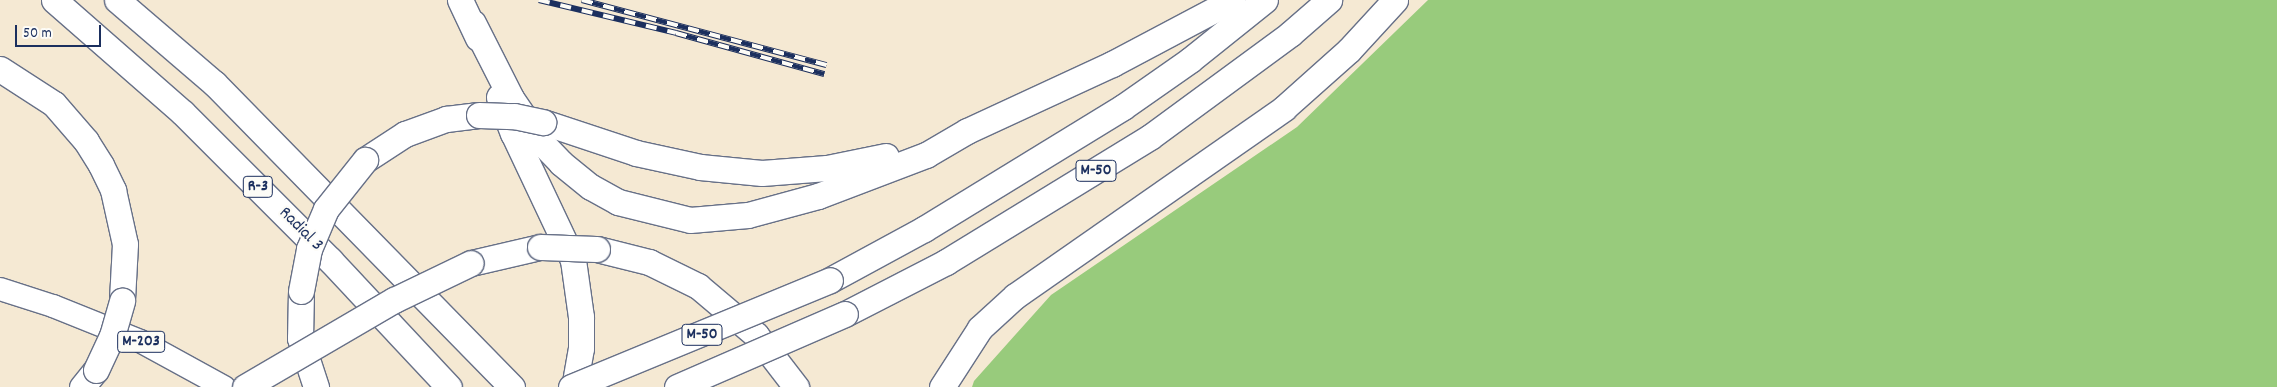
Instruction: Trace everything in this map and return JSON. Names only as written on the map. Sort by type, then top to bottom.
[{"type":"highway","name":"Radial 3","points":[[54,0],[183,112],[330,260],[449,387]]},
{"type":"highway","name":"R-3","points":[[117,0],[214,83],[392,261],[512,387]]},
{"type":"highway","points":[[467,13],[511,98],[548,149],[590,187],[618,202],[653,214],[690,220],[748,215],[818,196],[926,155],[968,131],[1112,64],[1233,0]]},
{"type":"highway","name":"M-50","points":[[573,387],[830,280],[924,229],[1123,107],[1190,60],[1265,0]]},
{"type":"highway","name":"M-50","points":[[677,387],[845,314],[946,262],[1150,137],[1290,34],[1329,0]]},
{"type":"highway","points":[[942,387],[980,328],[1015,296],[1284,108],[1350,50],[1394,0]]},
{"type":"highway","points":[[467,13],[513,133],[573,260],[582,317],[581,348],[573,387]]},
{"type":"highway","points":[[0,69],[32,87],[68,120],[86,141],[113,190],[125,244],[122,300],[112,336],[89,378]]},
{"type":"highway","points":[[0,78],[32,95],[68,120]]},
{"type":"highway","points":[[316,387],[300,338],[301,291],[309,249],[326,209],[365,160],[404,134],[446,120],[479,115],[514,116],[543,122],[636,153],[700,167],[762,173],[867,162],[968,131]]},
{"type":"highway","points":[[245,387],[394,300],[470,263],[540,247],[597,249],[649,262],[698,286],[756,335],[796,387]]},
{"type":"main road","name":"M-203","points":[[0,289],[140,341],[224,387]]},
{"type":"green space","points":[[1428,0],[2277,0],[2277,387],[972,387],[974,381],[1051,295],[1297,127]]},
{"type":"railway","points":[[539,0],[676,33],[824,74]]},
{"type":"railway","points":[[582,0],[826,65]]}]
